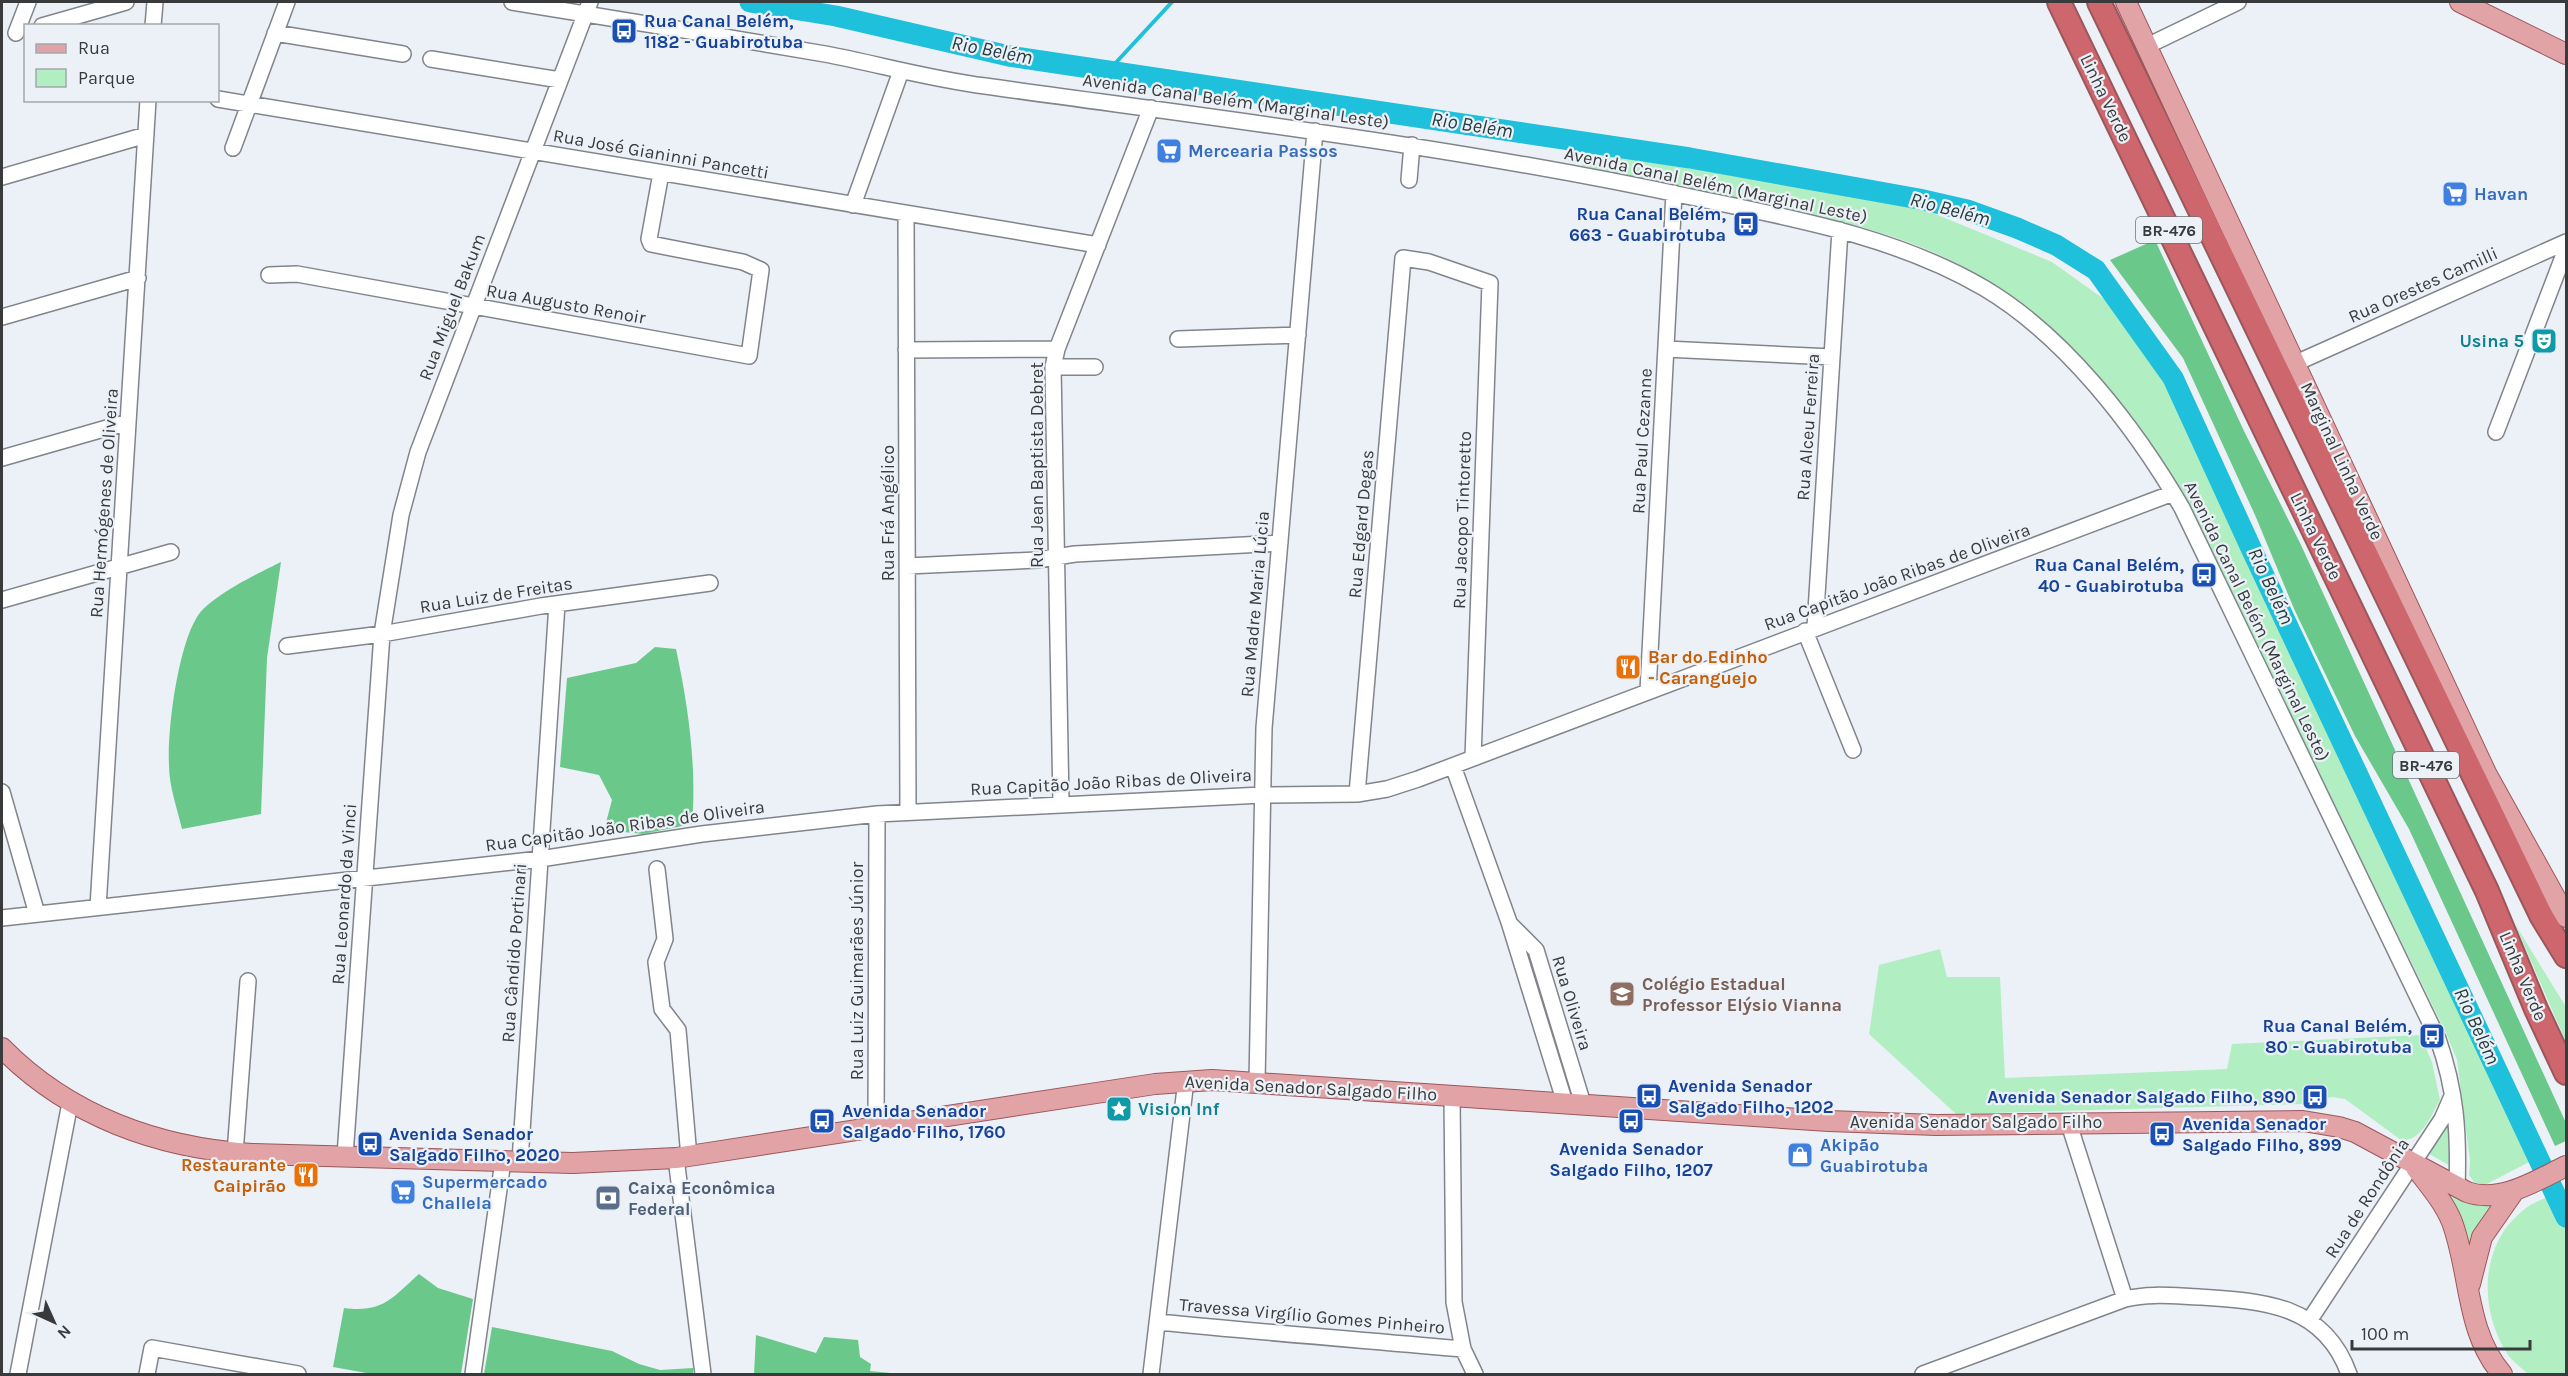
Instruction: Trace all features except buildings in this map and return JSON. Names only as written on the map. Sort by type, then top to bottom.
[{"type":"highway","name":"Linha Verde","points":[[2059,2],[2487,891],[2536,1009],[2566,1073]]},
{"type":"highway","name":"Linha Verde","points":[[2099,2],[2542,917],[2566,956]]},
{"type":"main road","name":"Marginal Linha Verde","points":[[2126,2],[2486,772],[2566,917]]},
{"type":"main road","points":[[2460,2],[2566,54]]},
{"type":"main road","name":"Avenida Senador Salgado Filho","points":[[2,1048],[38,1082],[70,1103],[108,1122],[150,1137],[193,1147],[235,1153],[601,1163],[683,1158],[1186,1080],[1257,1082],[1900,1124],[2069,1124],[2255,1120],[2321,1123],[2355,1132],[2413,1164],[2451,1219],[2480,1340],[2502,1374]]},
{"type":"main road","points":[[2413,1164],[2457,1187],[2482,1195],[2514,1191],[2566,1166]]},
{"type":"main road","points":[[2469,1290],[2473,1266],[2482,1237],[2514,1191]]},
{"type":"street","points":[[14,33],[28,2]]},
{"type":"street","points":[[49,24],[126,2]]},
{"type":"street","points":[[153,24],[155,2]]},
{"type":"street","points":[[233,148],[287,2]]},
{"type":"street","name":"Avenida Canal Belém (Marginal Leste)","points":[[512,2],[588,6],[980,86],[1412,145],[1674,193],[1840,230],[1900,250],[1960,276],[1992,293],[2029,319],[2050,338],[2096,388],[2133,434],[2173,493],[2193,528],[2431,1022],[2444,1058],[2453,1094],[2458,1126],[2457,1187]]},
{"type":"street","points":[[2147,46],[2238,2]]},
{"type":"street","name":"Rua Miguel Bakum","points":[[382,634],[396,543],[412,471],[588,6]]},
{"type":"street","points":[[275,33],[403,54]]},
{"type":"street","points":[[431,59],[560,80]]},
{"type":"street","points":[[853,205],[901,71]]},
{"type":"street","name":"Rua José Gianinni Pancetti","points":[[219,99],[248,106],[1098,245]]},
{"type":"street","name":"Rua Hermógenes de Oliveira","points":[[98,907],[148,102]]},
{"type":"street","name":"Rua Jean Baptista Debret","points":[[1061,804],[1053,367],[1057,348],[1151,108]]},
{"type":"street","name":"Rua Madre Maria Lúcia","points":[[1257,1082],[1264,728],[1315,131]]},
{"type":"street","points":[[2,177],[146,135]]},
{"type":"street","points":[[1409,180],[1412,145]]},
{"type":"street","name":"Rua Augusto Renoir","points":[[269,275],[297,274],[749,356],[761,270],[743,261],[651,244],[649,239],[661,174]]},
{"type":"street","name":"Rua Paul Cezanne","points":[[1648,691],[1674,193]]},
{"type":"street","name":"Rua Frá Angélico","points":[[906,214],[908,812]]},
{"type":"street","name":"Rua Alceu Ferreira","points":[[1840,230],[1810,629],[1853,750]]},
{"type":"street","name":"Rua Orestes Camilli","points":[[2296,363],[2566,242]]},
{"type":"street","points":[[2496,432],[2566,249]]},
{"type":"street","name":"Rua Jacopo Tintoretto","points":[[1404,258],[1429,262],[1490,283],[1473,758]]},
{"type":"street","name":"Rua Edgard Degas","points":[[1357,794],[1404,258]]},
{"type":"street","points":[[2,317],[138,278]]},
{"type":"street","points":[[1178,339],[1298,335]]},
{"type":"street","points":[[906,350],[1057,348]]},
{"type":"street","points":[[1666,349],[1832,357]]},
{"type":"street","points":[[1053,367],[1095,367]]},
{"type":"street","points":[[2,458],[129,422]]},
{"type":"street","name":"Rua Capitão João Ribas de Oliveira","points":[[2,918],[540,859],[702,834],[877,814],[1262,795],[1357,794],[1387,789],[2173,493]]},
{"type":"street","points":[[908,566],[1037,560],[1056,556],[1280,543]]},
{"type":"street","points":[[2,600],[171,552]]},
{"type":"street","name":"Rua Luiz de Freitas","points":[[287,646],[382,634],[557,604],[710,583]]},
{"type":"street","name":"Rua Cândido Portinari","points":[[473,1374],[511,1161],[540,859],[557,604]]},
{"type":"street","name":"Rua Leonardo da Vinci","points":[[345,1156],[382,634]]},
{"type":"street","name":"Rua Oliveira","points":[[1453,766],[1509,922],[1536,950],[1574,1104]]},
{"type":"street","points":[[2,792],[37,914]]},
{"type":"street","name":"Rua Luiz Guimarães Júnior","points":[[876,1128],[877,814]]},
{"type":"street","points":[[657,869],[665,939],[656,962],[662,1009],[678,1030],[683,1158],[703,1374]]},
{"type":"street","points":[[235,1153],[248,981]]},
{"type":"street","points":[[1151,1374],[1186,1080]]},
{"type":"street","name":"Rua de Rondônia","points":[[2309,1321],[2442,1119],[2453,1094]]},
{"type":"street","points":[[1452,1096],[1453,1289],[1456,1324],[1463,1349],[1475,1374]]},
{"type":"street","points":[[18,1374],[70,1103]]},
{"type":"street","points":[[2069,1124],[2125,1299]]},
{"type":"street","points":[[1923,1374],[2125,1299],[2158,1295],[2258,1301],[2285,1309],[2309,1321],[2335,1347],[2349,1374]]},
{"type":"street","name":"Travessa Virgílio Gomes Pinheiro","points":[[1158,1322],[1463,1349]]},
{"type":"street","points":[[147,1374],[152,1348],[298,1374]]},
{"type":"green space","points":[[1586,152],[1911,204],[2052,262],[2111,304],[2168,380],[2470,1024],[2529,1162],[2485,1185],[2474,1182],[2469,1175],[2470,1161],[2457,1060],[2446,1033],[2179,487],[2136,424],[2083,362],[2024,307],[1992,284],[1960,265],[1914,244],[1790,210],[1582,166]]},
{"type":"green space","points":[[2155,240],[2244,431],[2301,545],[2566,1123],[2566,1141],[2555,1146],[2409,829],[2355,736],[2295,611],[2255,515],[2183,358],[2110,260]]},
{"type":"green space","points":[[281,562],[267,658],[261,814],[182,829],[170,781],[169,750],[175,689],[190,631],[203,609],[213,601]]},
{"type":"green space","points":[[655,647],[676,649],[690,736],[693,780],[692,824],[643,834],[604,830],[612,800],[599,775],[560,767],[567,678],[636,663]]},
{"type":"green space","points":[[2515,924],[2566,1007],[2566,1042]]},
{"type":"green space","points":[[1940,949],[1947,977],[2000,977],[2005,1078],[2227,1069],[2232,1044],[2420,1035],[2432,1062],[2440,1100],[2420,1132],[2415,1137],[2401,1140],[2345,1099],[2332,1097],[2304,1104],[1956,1114],[1869,1034],[1879,965]]},
{"type":"green space","points":[[2451,1119],[2450,1166],[2428,1153]]},
{"type":"green space","points":[[2566,1189],[2566,1374],[2528,1374],[2508,1355],[2492,1319],[2488,1300],[2491,1261],[2497,1243],[2507,1226],[2521,1212]]},
{"type":"green space","points":[[2449,1192],[2492,1204],[2468,1253],[2445,1195]]},
{"type":"green space","points":[[419,1274],[438,1288],[473,1299],[461,1374],[372,1374],[333,1367],[344,1308],[378,1306],[394,1297]]},
{"type":"green space","points":[[492,1327],[612,1351],[639,1364],[660,1370],[693,1368],[693,1374],[484,1374]]},
{"type":"green space","points":[[756,1335],[816,1353],[824,1337],[858,1340],[860,1357],[871,1364],[870,1371],[901,1374],[754,1374]]},
{"type":"waterway","name":"Rio Belém","points":[[750,2],[836,16],[1009,56],[1690,158],[1919,199],[1967,210],[2017,228],[2056,245],[2096,270],[2173,378],[2566,1217]]},
{"type":"waterway","points":[[1110,69],[1172,2]]},
{"type":"place","name":"Rua Canal Belém, 1182 - Guabirotuba","points":[[624,31]]},
{"type":"place","name":"Mercearia Passos","points":[[1169,151]]},
{"type":"place","name":"Havan","points":[[2455,194]]},
{"type":"place","name":"Rua Canal Belém, 663 - Guabirotuba","points":[[1746,224]]},
{"type":"place","name":"Usina 5","points":[[2544,341]]},
{"type":"place","name":"Rua Canal Belém, 40 - Guabirotuba","points":[[2204,575]]},
{"type":"place","name":"Bar do Edinho - Caranguejo","points":[[1628,667]]},
{"type":"place","name":"Colégio Estadual Professor Elýsio Vianna","points":[[1622,994]]},
{"type":"place","name":"Rua Canal Belém, 80 - Guabirotuba","points":[[2432,1036]]},
{"type":"place","name":"Avenida Senador Salgado Filho, 1202","points":[[1649,1096]]},
{"type":"place","name":"Avenida Senador Salgado Filho, 890","points":[[2315,1097]]},
{"type":"place","name":"Vision Inf","points":[[1119,1109]]},
{"type":"place","name":"Avenida Senador Salgado Filho, 1760","points":[[822,1121]]},
{"type":"place","name":"Avenida Senador Salgado Filho, 1207","points":[[1631,1121]]},
{"type":"place","name":"Avenida Senador Salgado Filho, 899","points":[[2162,1134]]},
{"type":"place","name":"Avenida Senador Salgado Filho, 2020","points":[[370,1144]]},
{"type":"place","name":"Akipão Guabirotuba","points":[[1800,1155]]},
{"type":"place","name":"Restaurante Caipirão","points":[[306,1175]]},
{"type":"place","name":"Supermercado Challela","points":[[403,1192]]},
{"type":"place","name":"Caixa Econômica Federal","points":[[608,1198]]}]
